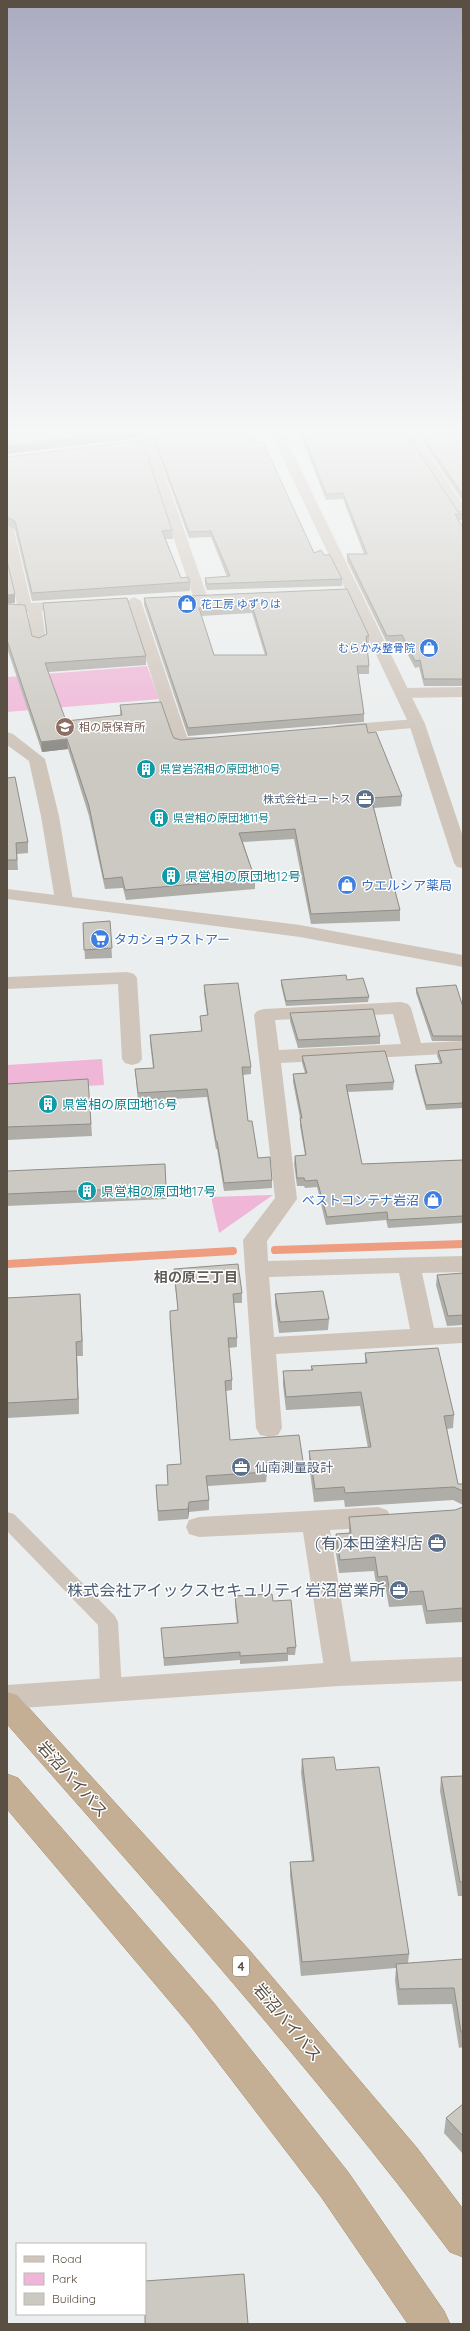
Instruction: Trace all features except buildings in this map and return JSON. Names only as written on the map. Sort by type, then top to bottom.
[{"type":"highway","name":"岩沼バイパス","points":[[7,1704],[238,1962],[404,2161],[463,2239]]},
{"type":"highway","points":[[7,1787],[201,2013],[335,2185],[431,2324]]},
{"type":"street","points":[[9,538],[39,642]]},
{"type":"street","points":[[180,538],[200,596]]},
{"type":"street","points":[[327,538],[403,693],[416,724],[463,863]]},
{"type":"street","points":[[336,591],[353,591]]},
{"type":"street","points":[[186,598],[216,596]]},
{"type":"street","points":[[134,601],[181,743],[221,739]]},
{"type":"street","points":[[7,609],[89,604]]},
{"type":"street","points":[[403,693],[463,692]]},
{"type":"street","points":[[324,731],[416,724]]},
{"type":"street","points":[[7,737],[37,759],[50,816],[64,900]]},
{"type":"street","points":[[7,894],[300,931],[463,961]]},
{"type":"street","points":[[7,983],[127,978],[132,1059]]},
{"type":"street","points":[[269,1428],[255,1240],[286,1199],[264,1015],[401,1008],[412,1048]]},
{"type":"street","points":[[270,1057],[463,1046]]},
{"type":"street","points":[[257,1269],[463,1264]]},
{"type":"street","points":[[408,1265],[424,1337]]},
{"type":"street","points":[[262,1346],[463,1335]]},
{"type":"street","points":[[199,1527],[315,1522],[400,1516]]},
{"type":"street","points":[[315,1522],[339,1674]]},
{"type":"street","points":[[7,1697],[339,1674],[463,1669]]},
{"type":"lane","points":[[7,1519],[108,1622],[111,1690]]},
{"type":"green space","points":[[147,666],[159,699],[7,712],[7,677]]},
{"type":"green space","points":[[102,1059],[104,1085],[7,1090],[7,1065]]},
{"type":"green space","points":[[273,1195],[219,1233],[211,1197]]},
{"type":"waterway","points":[[275,1250],[463,1244]]},
{"type":"waterway","points":[[7,1264],[233,1251]]},
{"type":"place","name":"花工房 ゆずりは","points":[[187,604]]},
{"type":"place","name":"むらかみ整骨院","points":[[429,648]]},
{"type":"place","name":"相の原保育所","points":[[65,727]]},
{"type":"place","name":"県営岩沼相の原団地10号","points":[[146,769]]},
{"type":"place","name":"株式会社ユートス","points":[[365,799]]},
{"type":"place","name":"県営相の原団地11号","points":[[159,818]]},
{"type":"place","name":"県営相の原団地12号","points":[[171,876]]},
{"type":"place","name":"ウエルシア薬局","points":[[347,885]]},
{"type":"place","name":"タカショウストアー","points":[[100,939]]},
{"type":"place","name":"県営相の原団地16号","points":[[48,1104]]},
{"type":"place","name":"県営相の原団地17号","points":[[87,1191]]},
{"type":"place","name":"ベストコンテナ岩沼","points":[[433,1200]]},
{"type":"place","name":"仙南測量設計","points":[[241,1467]]},
{"type":"place","name":"(有)本田塗料店","points":[[437,1543]]},
{"type":"place","name":"株式会社アイックスセキュリティ岩沼営業所","points":[[399,1590]]},
{"type":"district","name":"相の原三丁目","points":[[196,1277]]}]
